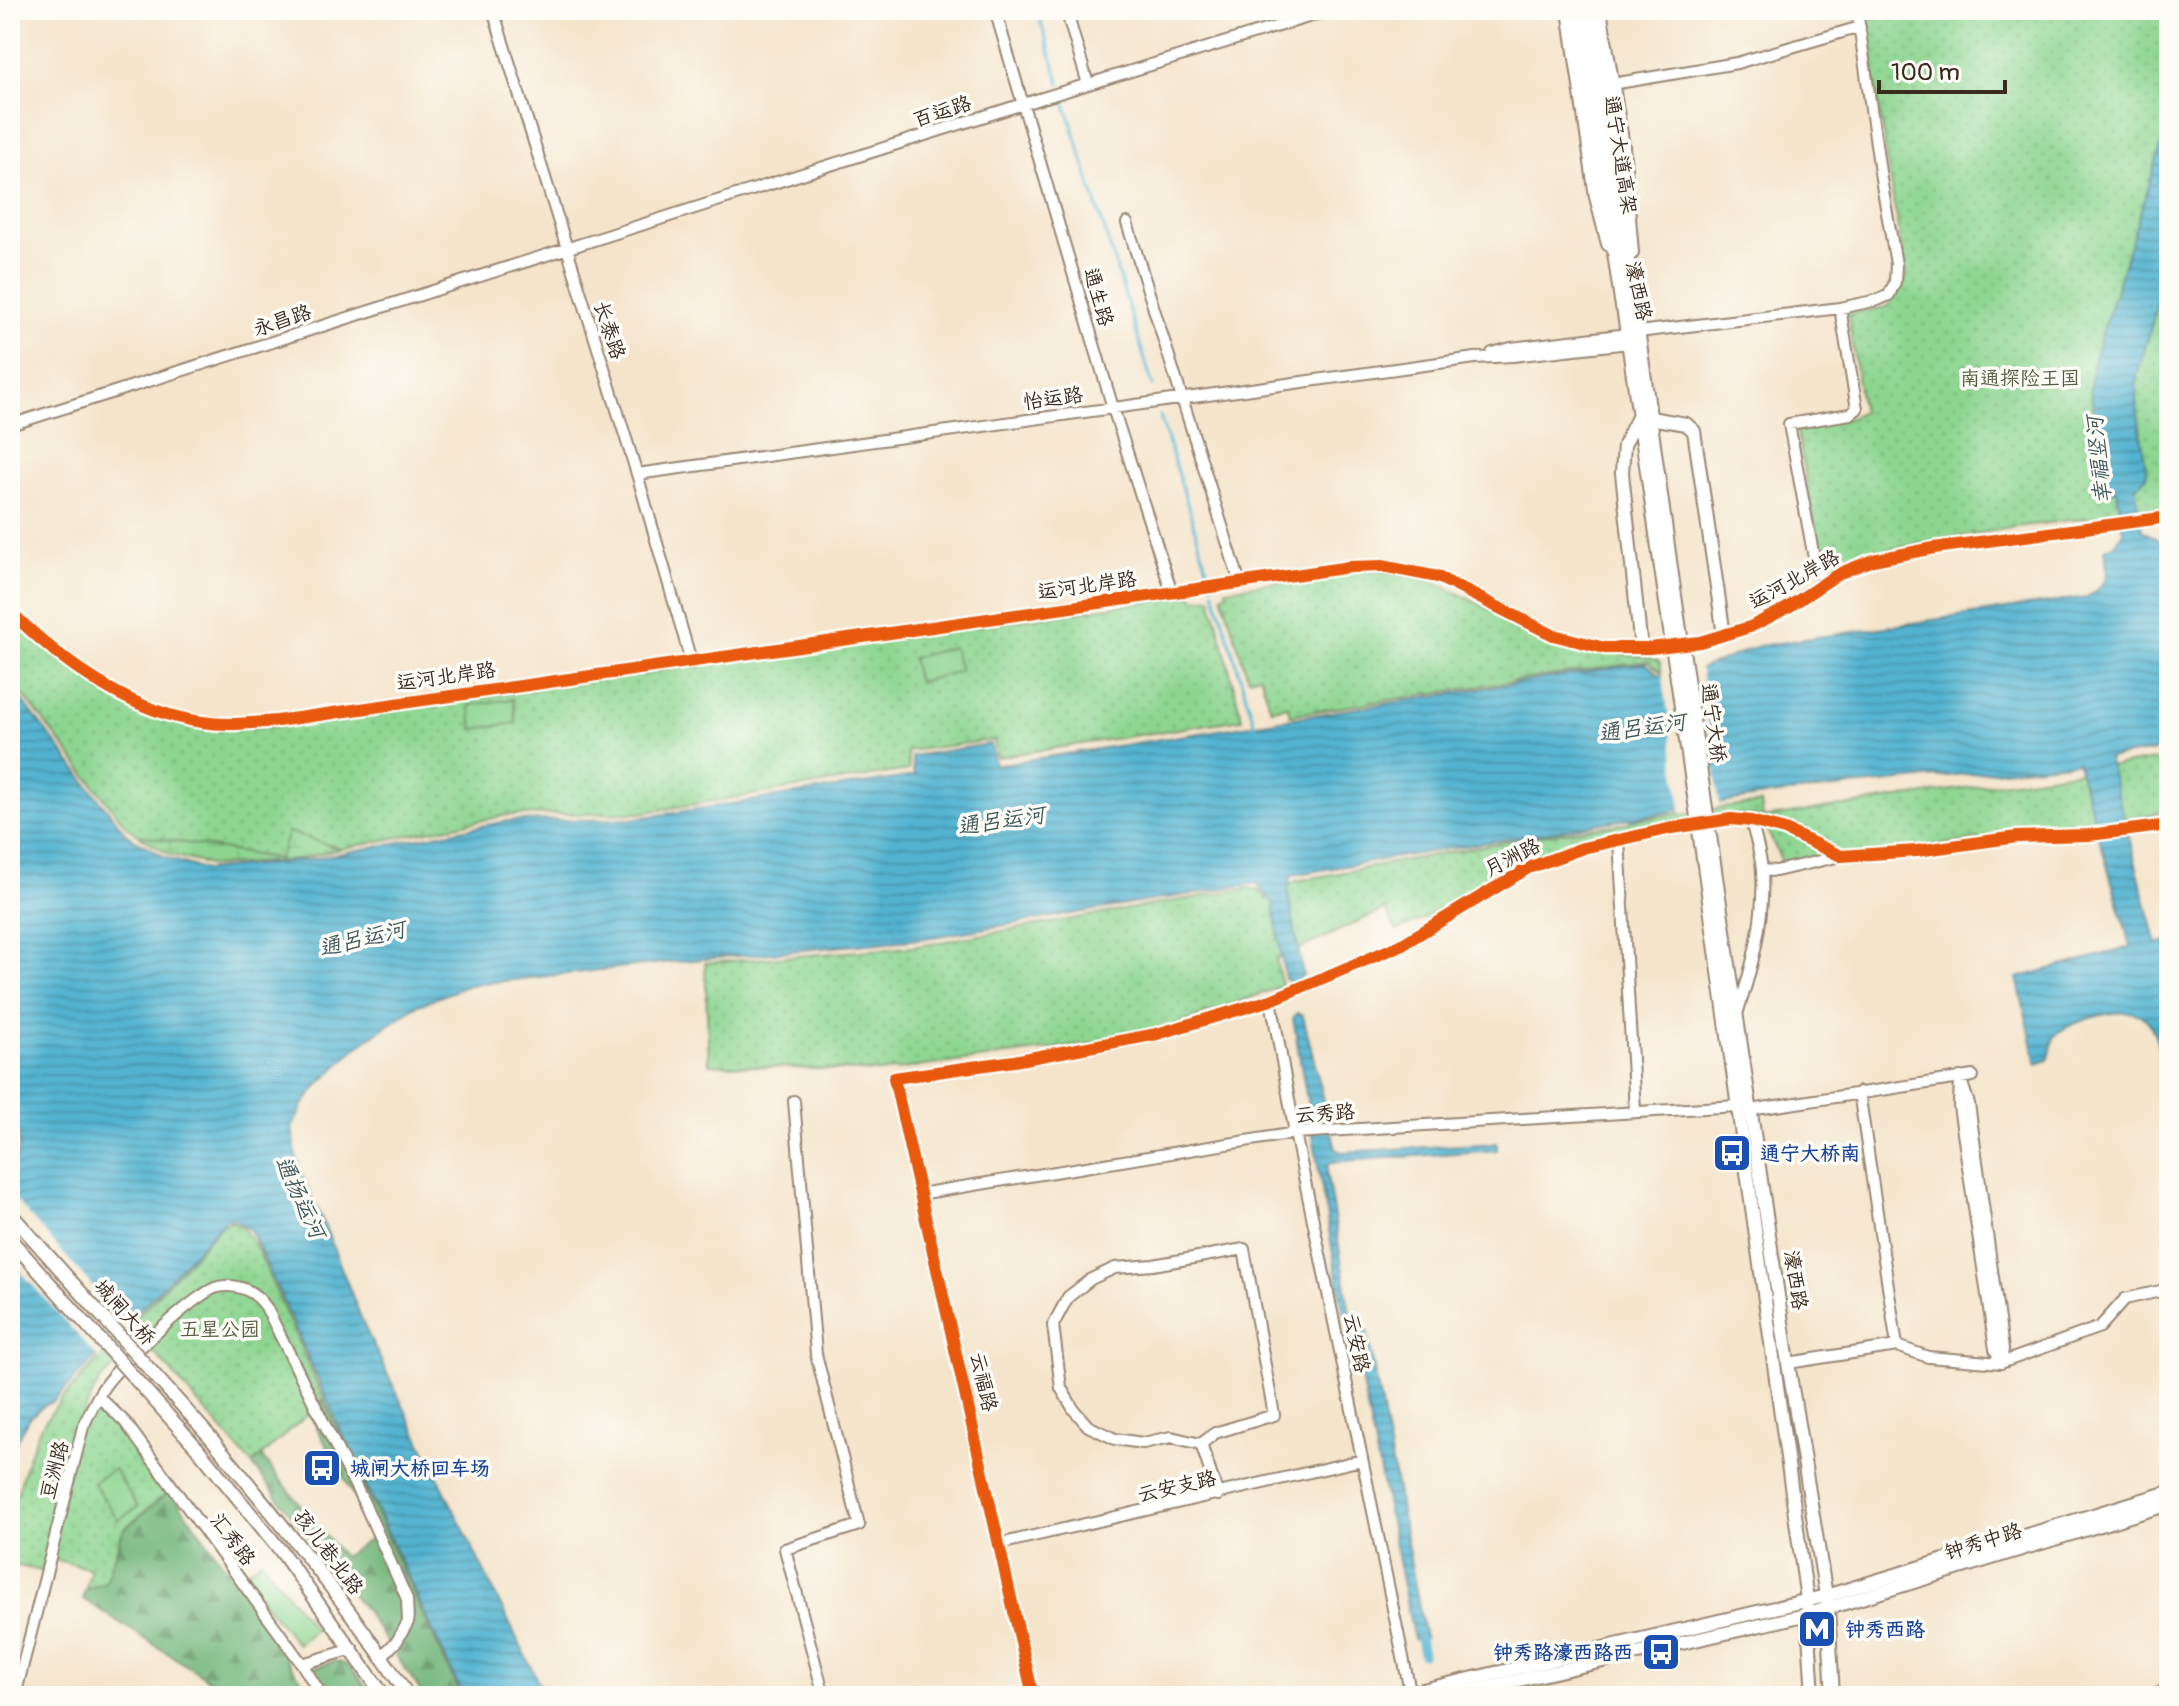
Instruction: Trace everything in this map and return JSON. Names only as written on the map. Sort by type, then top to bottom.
[{"type":"highway","name":"通宁大道高架","points":[[1579,10],[1591,58],[1629,306]]},
{"type":"highway","name":"通宁大道高架","points":[[1590,10],[1591,58]]},
{"type":"main road","name":"濠西路","points":[[1569,10],[1596,197],[1629,306]]},
{"type":"main road","name":"濠西路","points":[[1600,10],[1629,203],[1632,336],[1668,582]]},
{"type":"main road","points":[[1641,648],[1622,473],[1624,445],[1645,416],[1686,424],[1694,431],[1724,635]]},
{"type":"main road","name":"通宁大桥","points":[[1668,582],[1710,871]]},
{"type":"main road","name":"濠西路","points":[[1710,871],[1736,1016],[1827,1602],[1833,1696]]},
{"type":"main road","name":"濠西路","points":[[1710,871],[1737,1106],[1808,1607],[1813,1696]]},
{"type":"main road","name":"城闸大桥","points":[[10,1213],[211,1438]]},
{"type":"main road","name":"城闸大桥","points":[[10,1239],[198,1449]]},
{"type":"main road","name":"孩儿巷北路","points":[[211,1438],[294,1538],[408,1696]]},
{"type":"main road","name":"孩儿巷北路","points":[[198,1449],[281,1551],[384,1696]]},
{"type":"main road","name":"钟秀中路","points":[[1827,1602],[2169,1492]]},
{"type":"main road","name":"钟秀中路","points":[[1808,1607],[2169,1504]]},
{"type":"main road","points":[[1397,1696],[1808,1607]]},
{"type":"main road","points":[[1449,1696],[1808,1607]]},
{"type":"street","name":"长泰路","points":[[493,10],[637,474],[691,661]]},
{"type":"street","name":"通生路","points":[[995,10],[1113,408],[1172,593]]},
{"type":"street","points":[[1066,10],[1088,84]]},
{"type":"street","name":"百运路","points":[[566,249],[1331,10]]},
{"type":"street","points":[[1612,84],[1737,63],[1860,27],[1857,10]]},
{"type":"street","name":"怡运路","points":[[637,474],[1475,358],[1511,348],[1632,336],[1840,308],[1878,300],[1889,295],[1895,282],[1896,264],[1860,27]]},
{"type":"street","points":[[1127,223],[1235,584]]},
{"type":"street","name":"永昌路","points":[[10,425],[566,249]]},
{"type":"street","points":[[1823,583],[1814,558],[1789,424],[1850,414],[1857,409],[1840,308]]},
{"type":"street","name":"运河北岸路","points":[[10,611],[58,654],[105,685],[138,702],[170,715],[202,722],[277,721],[1350,567],[1382,566],[1438,577],[1553,635],[1605,648],[1700,642],[1750,627],[1787,608],[1823,583],[1873,560],[2168,517]]},
{"type":"street","name":"月洲路","points":[[894,1078],[1014,1061],[1157,1034],[1271,1000],[1401,945],[1528,868],[1583,848],[1619,840],[1731,819],[1785,830],[1841,856],[1917,851],[2017,837],[2089,835],[2169,825]]},
{"type":"street","points":[[1736,1016],[1747,982],[1760,918],[1762,870],[1751,821]]},
{"type":"street","points":[[1619,840],[1635,1110]]},
{"type":"street","points":[[1762,870],[1776,871],[1841,856]]},
{"type":"street","name":"云安路","points":[[1271,1000],[1295,1133],[1411,1694]]},
{"type":"street","points":[[1750,1110],[1973,1076]]},
{"type":"street","points":[[1960,1077],[1969,1104],[2003,1349],[2001,1363]]},
{"type":"street","name":"云福路","points":[[894,1078],[987,1480],[1033,1696]]},
{"type":"street","points":[[1859,1092],[1897,1346]]},
{"type":"street","points":[[794,1101],[816,1354],[859,1525],[785,1549],[824,1696]]},
{"type":"street","name":"云秀路","points":[[919,1194],[1295,1133],[1737,1106]]},
{"type":"street","points":[[1244,1249],[1274,1415],[1215,1433],[1201,1444],[1171,1437],[1143,1443],[1115,1439],[1088,1426],[1061,1388],[1053,1325],[1068,1297],[1091,1279],[1115,1268],[1153,1265],[1244,1249]]},
{"type":"street","name":"豆洲路","points":[[15,1696],[83,1427],[98,1396],[108,1381],[146,1344],[209,1290],[229,1286],[241,1287],[266,1307],[366,1507],[407,1599],[410,1615],[405,1629],[382,1656]]},
{"type":"street","points":[[1788,1363],[1897,1346],[1928,1357],[2001,1363],[2100,1327],[2125,1299],[2169,1289]]},
{"type":"street","name":"汇秀路","points":[[98,1396],[125,1422],[302,1664],[322,1696]]},
{"type":"street","points":[[1201,1444],[1218,1495]]},
{"type":"street","name":"云安支路","points":[[999,1544],[1362,1460]]},
{"type":"street","points":[[302,1664],[353,1649]]},
{"type":"street","points":[[2147,1696],[2169,1689]]},
{"type":"green space","name":"南通探险王国","points":[[1865,10],[2169,10],[2169,508],[2016,527],[1890,549],[1840,566],[1826,563],[1820,552],[1796,427],[1850,418],[1862,412],[1848,314],[1887,307],[1902,288],[1906,274]]},
{"type":"green space","points":[[1353,571],[1397,574],[1439,584],[1550,639],[1579,648],[1655,658],[1660,662],[1662,673],[1648,661],[1290,715],[1288,706],[1271,709],[1260,675],[1248,678],[1222,595],[1227,594],[1226,589]]},
{"type":"green space","points":[[1193,595],[1194,599],[1211,597],[1242,719],[997,757],[994,740],[907,751],[909,770],[639,813],[508,815],[340,849],[289,832],[279,859],[138,835],[126,826],[10,678],[10,617],[134,705],[221,728],[270,727]]},
{"type":"green space","points":[[953,647],[960,671],[918,682],[912,658]]},
{"type":"green space","points":[[513,699],[516,723],[473,729],[470,705]]},
{"type":"green space","points":[[2169,758],[2169,812],[1784,867],[1762,818],[1745,815],[1712,816],[1629,833],[1597,835],[1397,931],[1385,909],[1276,960],[1282,986],[1143,1037],[880,1072],[709,1064],[705,963],[912,947],[1249,888],[1260,891],[1267,899],[1287,894],[1288,887],[1296,881],[1541,835],[1629,823],[1630,820],[1761,803],[1763,818]]},
{"type":"green space","points":[[288,832],[340,849],[295,860],[213,866],[169,854],[138,835],[279,859]]},
{"type":"green space","name":"五星公园","points":[[231,1221],[242,1227],[255,1244],[324,1400],[252,1464],[142,1339],[99,1382],[81,1417],[113,1416],[170,1491],[124,1529],[105,1582],[85,1590],[91,1569],[46,1557],[41,1571],[10,1564],[10,1518],[40,1428],[61,1400],[222,1225]]},
{"type":"green space","points":[[324,1400],[461,1696],[424,1696],[366,1612],[252,1464],[261,1456],[343,1557],[375,1536],[309,1413]]},
{"type":"green space","points":[[114,1469],[138,1507],[118,1520],[93,1482]]},
{"type":"green space","points":[[170,1491],[290,1656],[286,1659],[314,1696],[239,1696],[83,1599],[85,1590],[105,1582],[124,1529]]},
{"type":"green space","points":[[261,1560],[315,1630],[297,1644],[242,1575]]},
{"type":"green space","points":[[334,1661],[352,1669],[371,1696],[327,1696],[314,1674],[314,1668]]},
{"type":"water","points":[[2169,121],[2169,264],[2137,376],[2136,400],[2147,476],[2135,488],[2142,530],[2164,543],[2169,570],[2169,749],[2108,758],[2157,944],[2169,942],[2169,1024],[2164,1033],[2169,1057],[2169,1105],[2156,1037],[2147,1020],[2139,1015],[2103,1015],[2067,1027],[2054,1038],[2048,1060],[2037,1064],[2017,978],[2131,947],[2077,762],[1770,795],[1291,875],[1288,892],[1303,975],[1295,984],[1285,979],[1273,903],[1257,883],[921,939],[671,962],[469,985],[416,1006],[358,1046],[319,1084],[302,1107],[292,1128],[303,1178],[365,1328],[545,1696],[463,1696],[257,1243],[251,1231],[234,1219],[225,1220],[55,1400],[31,1416],[10,1457],[10,1172],[17,1156],[19,1136],[10,1113],[10,839],[15,821],[10,812],[10,685],[127,835],[167,858],[205,870],[307,860],[507,821],[632,819],[914,776],[912,756],[991,744],[995,765],[1646,663],[1659,675],[1702,668],[1759,646],[2087,597],[2104,582],[2107,571],[2105,549],[2115,544],[2123,532],[2117,490],[2106,492],[2090,389],[2094,359]]},
{"type":"water","points":[[1297,1013],[1303,1016],[1336,1149],[1341,1152],[1497,1143],[1497,1150],[1332,1162],[1328,1165],[1327,1175],[1350,1313],[1367,1331],[1425,1638],[1414,1640],[1351,1329],[1344,1318],[1293,1018]]},
{"type":"pier","points":[[1700,665],[1720,807],[1682,814],[1662,670]]},
{"type":"pier","points":[[10,1194],[129,1327],[99,1359],[10,1260]]},
{"type":"waterway","points":[[1037,10],[1060,84]]},
{"type":"waterway","points":[[1064,99],[1153,386]]},
{"type":"waterway","points":[[1160,416],[1212,584]]},
{"type":"waterway","points":[[1214,591],[1255,725]]},
{"type":"waterway","points":[[1420,1639],[1423,1654]]},
{"type":"cycle path","points":[[10,611],[51,648],[123,696],[175,716],[211,723],[240,724],[1350,567],[1382,566],[1438,577],[1553,635],[1605,648],[1650,648],[1700,642],[1750,627],[1787,608],[1838,574],[1873,560],[1934,548],[2169,517]]},
{"type":"cycle path","points":[[1033,1696],[894,1078],[1014,1061],[1157,1034],[1271,1000],[1401,945],[1528,868],[1583,848],[1672,828],[1731,819],[1751,821],[1785,830],[1841,856],[1917,851],[2017,837],[2089,835],[2169,825]]},
{"type":"place","name":"通宁大桥南","points":[[1732,1153]]},
{"type":"place","name":"城闸大桥回车场","points":[[322,1468]]},
{"type":"place","name":"钟秀西路","points":[[1817,1629]]},
{"type":"place","name":"钟秀路濠西路西","points":[[1661,1652]]},
{"type":"water label","name":"幸福竖河","points":[[2098,460]]},
{"type":"water label","name":"通吕运河","points":[[1642,727]]},
{"type":"water label","name":"通吕运河","points":[[1001,820]]},
{"type":"water label","name":"通吕运河","points":[[362,938]]},
{"type":"water label","name":"通扬运河","points":[[301,1197]]}]
